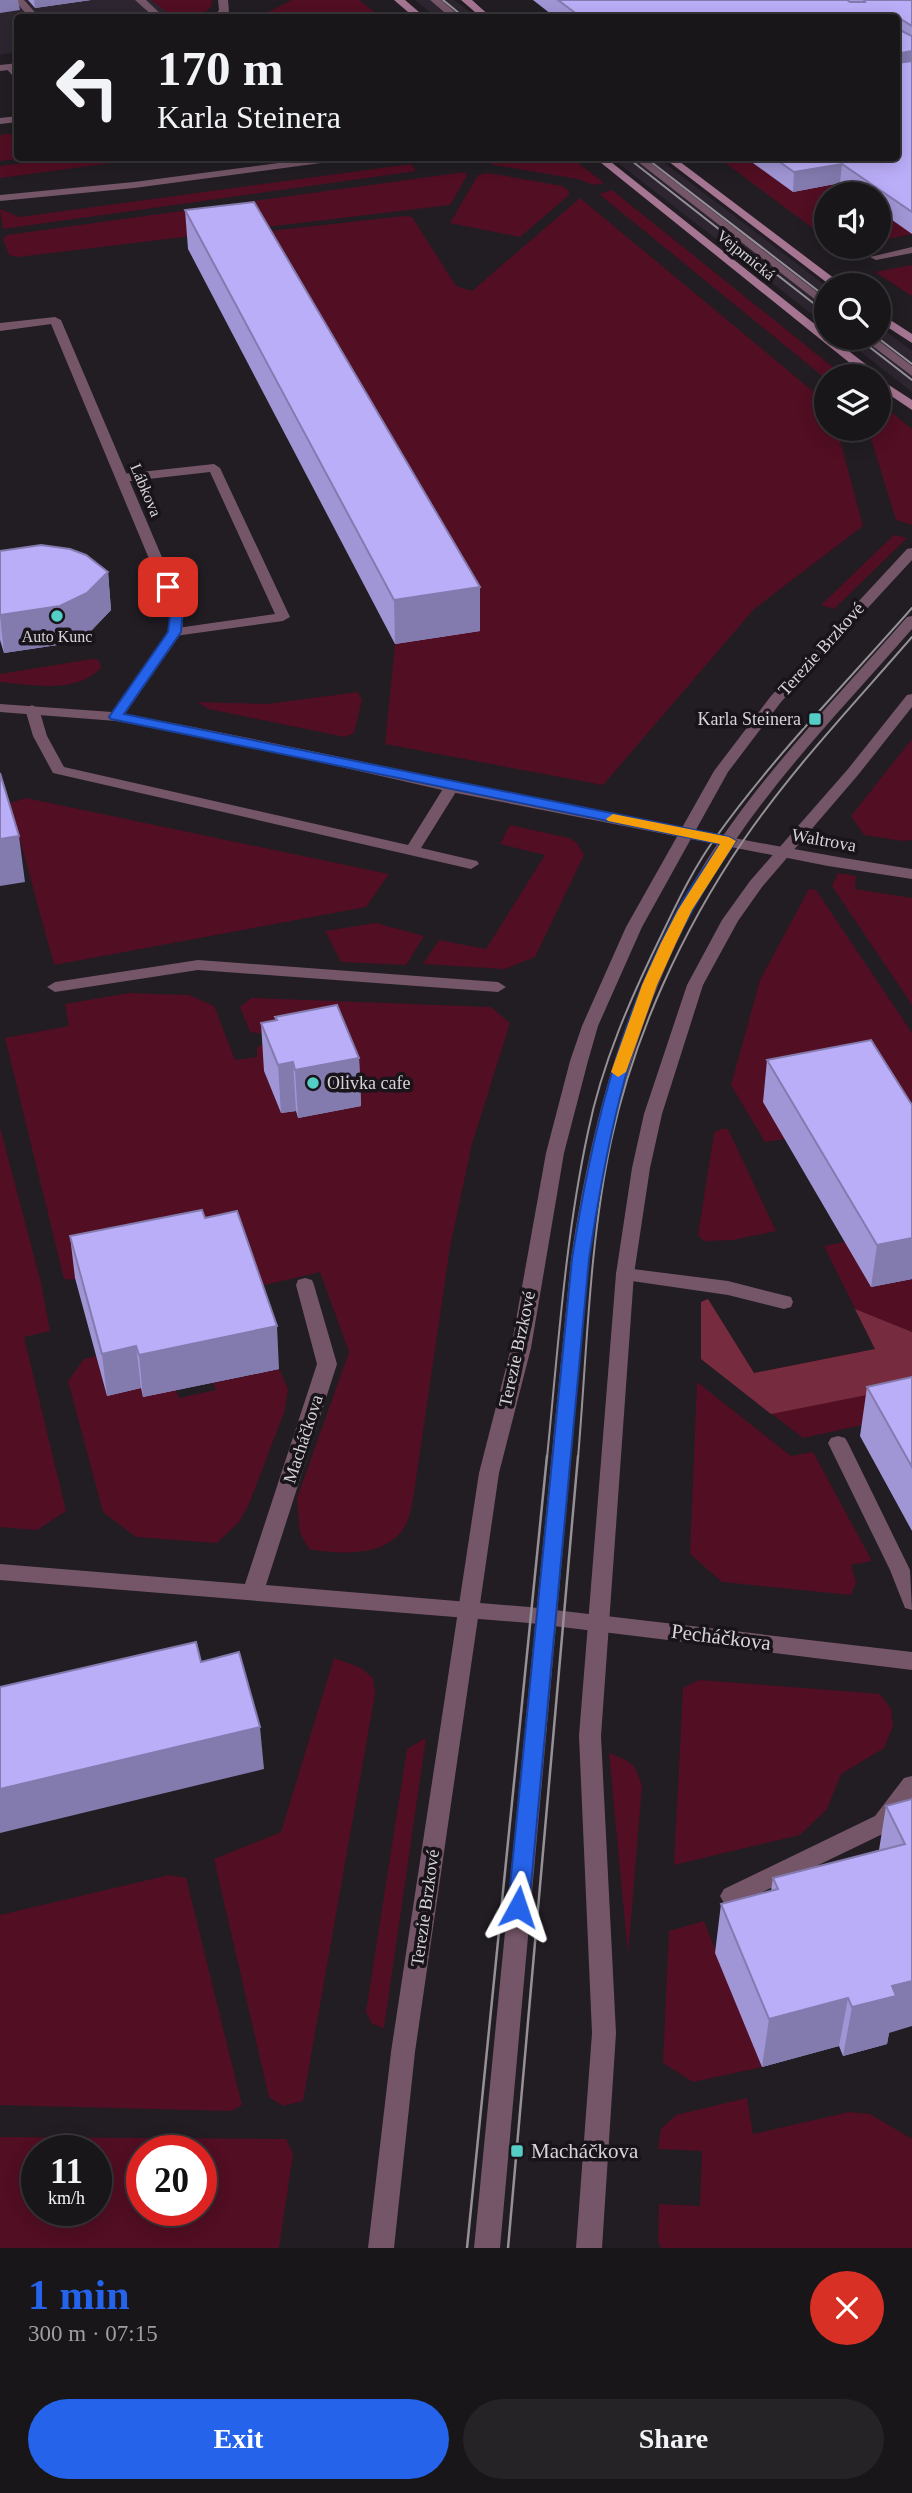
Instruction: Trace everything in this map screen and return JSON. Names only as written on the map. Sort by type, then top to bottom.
[{"type":"main road","points":[[399,0],[417,14]]},
{"type":"main road","points":[[466,0],[483,14]]},
{"type":"main road","name":"Vejprnická","points":[[604,161],[858,364]]},
{"type":"main road","name":"Vejprnická","points":[[672,161],[821,273]]},
{"type":"main road","points":[[891,324],[912,339]]},
{"type":"main road","points":[[891,391],[912,406]]},
{"type":"street","points":[[19,0],[32,14]]},
{"type":"street","points":[[140,0],[156,14]]},
{"type":"street","points":[[435,0],[453,14]]},
{"type":"street","points":[[0,198],[126,176],[243,161]]},
{"type":"street","points":[[20,195],[134,185],[314,161]]},
{"type":"street","name":"Vejprnická","points":[[642,161],[814,296]]},
{"type":"street","points":[[891,254],[912,250]]},
{"type":"street","name":"Lábkova","points":[[0,327],[55,320],[177,609],[175,632]]},
{"type":"street","points":[[884,350],[912,372]]},
{"type":"street","points":[[116,717],[175,632],[283,617],[214,468],[122,478]]},
{"type":"street","name":"Terezie Brzkové","points":[[381,2248],[403,2052],[489,1473],[521,1348],[544,1207],[566,1107],[590,1026],[620,957],[721,771],[760,718],[912,552]]},
{"type":"street","points":[[487,2248],[538,1616],[580,1259],[605,1116],[649,985],[685,910],[729,841],[788,765],[912,620]]},
{"type":"street","points":[[589,2248],[604,2033],[590,1736],[625,1274],[641,1168],[653,1114],[695,985],[730,920],[912,698]]},
{"type":"street","points":[[0,708],[116,717],[729,841]]},
{"type":"street","points":[[32,709],[40,736],[58,769],[471,864]]},
{"type":"street","points":[[412,851],[452,787]]},
{"type":"street","name":"Waltrova","points":[[729,841],[912,874]]},
{"type":"street","points":[[55,987],[198,965],[498,987]]},
{"type":"street","points":[[625,1274],[729,1288],[784,1302]]},
{"type":"street","name":"Macháčkova","points":[[253,1592],[327,1364],[305,1285]]},
{"type":"street","points":[[838,1443],[900,1570],[912,1602]]},
{"type":"street","points":[[0,1572],[538,1616]]},
{"type":"street","name":"Pecháčkova","points":[[538,1616],[912,1661]]},
{"type":"street","points":[[732,1896],[883,1823],[912,1785]]},
{"type":"shaded area","points":[[0,0],[185,0],[177,14],[14,14],[14,53],[0,55]]},
{"type":"shaded area","points":[[151,0],[212,0],[211,7],[203,14],[169,14]]},
{"type":"shaded area","points":[[292,0],[359,0],[377,14],[264,14]]},
{"type":"shaded area","points":[[415,0],[454,0],[473,14],[432,14]]},
{"type":"shaded area","points":[[912,84],[912,234],[891,238],[891,182],[814,182],[814,229],[723,161],[900,161],[900,140]]},
{"type":"shaded area","points":[[14,133],[14,159],[0,161],[0,135]]},
{"type":"shaded area","points":[[42,161],[127,161],[0,178],[0,166]]},
{"type":"shaded area","points":[[484,161],[576,161],[604,183],[593,185],[578,179]]},
{"type":"shaded area","points":[[616,161],[662,161],[814,277],[814,316]]},
{"type":"shaded area","points":[[411,164],[416,171],[3,229],[0,209],[20,217]]},
{"type":"shaded area","points":[[465,172],[467,176],[450,205],[18,257],[9,255],[3,239],[7,235]]},
{"type":"shaded area","points":[[488,173],[562,186],[569,191],[569,195],[520,237],[450,223],[478,175]]},
{"type":"shaded area","points":[[612,190],[829,364],[814,364],[814,369],[599,194]]},
{"type":"shaded area","points":[[580,198],[814,392],[814,441],[840,441],[863,526],[754,609],[603,785],[385,744],[395,644],[252,233],[412,217],[456,286],[472,291]]},
{"type":"shaded area","points":[[912,265],[912,296],[891,282],[891,273],[875,272]]},
{"type":"shaded area","points":[[891,335],[912,351],[912,392],[891,376],[891,364],[876,364],[858,350],[891,350]]},
{"type":"shaded area","points":[[891,412],[912,429],[912,525],[896,520],[872,441],[891,441]]},
{"type":"shaded area","points":[[894,535],[907,538],[834,609],[821,605]]},
{"type":"shaded area","points":[[99,660],[101,668],[79,682],[40,686],[0,682],[0,674]]},
{"type":"shaded area","points":[[358,692],[362,700],[354,733],[345,737],[209,709],[197,702],[267,704]]},
{"type":"shaded area","points":[[912,739],[912,840],[864,835],[851,816]]},
{"type":"shaded area","points":[[26,798],[389,874],[366,907],[54,965],[10,803]]},
{"type":"shaded area","points":[[510,825],[569,838],[577,843],[584,855],[535,957],[505,969],[423,964],[439,940],[486,949],[545,855],[500,844]]},
{"type":"shaded area","points":[[838,873],[856,876],[855,889],[912,898],[912,1005],[832,886]]},
{"type":"shaded area","points":[[809,889],[816,890],[912,1033],[912,1156],[764,1101],[785,1139],[765,1142],[731,1085],[760,980]]},
{"type":"shaded area","points":[[376,923],[424,936],[406,965],[341,962],[325,931]]},
{"type":"shaded area","points":[[129,993],[189,995],[214,1006],[235,1060],[257,1057],[257,1047],[272,1042],[269,1034],[250,1032],[240,1007],[251,998],[491,1007],[510,1023],[472,1144],[450,1247],[410,1514],[401,1532],[391,1541],[365,1551],[336,1552],[309,1549],[300,1533],[297,1498],[349,1352],[320,1272],[252,1288],[64,1279],[5,1038],[69,1026],[65,1004]],"holes":[[[264,1071],[360,1106],[298,1118],[296,1111],[281,1113]]]},
{"type":"shaded area","points":[[0,1127],[41,1283],[50,1331],[24,1337],[66,1511],[37,1530],[0,1527]]},
{"type":"shaded area","points":[[728,1129],[776,1231],[733,1240],[704,1241],[698,1235],[714,1133]]},
{"type":"shaded area","points":[[845,1242],[871,1287],[912,1279],[912,1420],[890,1419],[803,1438],[701,1359],[701,1302],[708,1299],[754,1373],[875,1349],[824,1246]]},
{"type":"shaded area","points":[[708,1299],[754,1373],[875,1349],[855,1309],[912,1332],[912,1386],[771,1414],[701,1359],[701,1302]]},
{"type":"shaded area","points":[[96,1356],[107,1396],[141,1388],[176,1390],[179,1398],[216,1390],[213,1383],[279,1369],[288,1389],[285,1410],[249,1504],[239,1522],[217,1543],[136,1537],[103,1512],[68,1381],[84,1359]]},
{"type":"shaded area","points":[[697,1382],[791,1456],[813,1452],[872,1561],[851,1565],[856,1582],[851,1595],[722,1582],[690,1554]]},
{"type":"shaded area","points":[[334,1658],[361,1668],[373,1678],[375,1694],[303,2101],[283,2106],[269,2097],[214,1859],[281,1832]]},
{"type":"shaded area","points":[[699,1680],[880,1694],[891,1709],[893,1726],[884,1748],[841,1774],[827,1809],[800,1835],[674,1865],[683,1688]]},
{"type":"shaded area","points":[[426,1738],[384,2028],[372,2024],[366,2012],[407,1749]]},
{"type":"shaded area","points":[[609,1753],[632,1764],[642,1786],[628,1955]]},
{"type":"shaded area","points":[[169,1875],[186,1878],[242,2105],[231,2111],[0,2105],[0,1915]]},
{"type":"shaded area","points":[[704,1921],[762,2067],[693,2082],[663,2063],[669,1931]]},
{"type":"shaded area","points":[[747,2098],[753,2134],[849,2112],[870,2114],[912,2139],[912,2248],[661,2248],[658,2241],[659,2204],[700,2206],[702,2151],[658,2149],[661,2129],[676,2115]]},
{"type":"shaded area","points":[[0,2137],[21,2137],[21,2226],[112,2226],[112,2138],[126,2138],[126,2226],[217,2226],[217,2139],[286,2139],[293,2154],[279,2248],[0,2248]]},
{"type":"building","points":[[558,0],[912,0],[912,26],[900,19],[900,14],[577,14]]},
{"type":"building","points":[[900,30],[912,36],[912,51],[900,53]]},
{"type":"building","points":[[912,61],[912,212],[891,198],[891,182],[868,182],[842,164],[794,172],[778,161],[900,161],[900,62]]},
{"type":"building","points":[[254,202],[480,587],[394,600],[185,210]]},
{"type":"building","points":[[41,545],[70,549],[86,555],[108,572],[87,593],[60,606],[0,615],[0,551]]},
{"type":"building","points":[[0,773],[19,836],[0,839]]},
{"type":"building","points":[[337,1005],[359,1058],[295,1070],[293,1062],[278,1065],[261,1023],[277,1020],[275,1017]]},
{"type":"building","points":[[871,1040],[912,1105],[912,1238],[877,1245],[767,1060]]},
{"type":"building","points":[[202,1210],[205,1218],[237,1211],[277,1326],[139,1355],[136,1346],[102,1354],[70,1236]]},
{"type":"building","points":[[912,1377],[912,1467],[867,1387]]},
{"type":"building","points":[[196,1642],[201,1662],[239,1652],[260,1727],[0,1789],[0,1687]]},
{"type":"building","points":[[912,1799],[912,1981],[892,1986],[896,1996],[852,2007],[848,1998],[769,2019],[721,1904],[778,1889],[773,1878],[905,1844],[886,1806]]},
{"type":"tram line","points":[[443,0],[460,14]]},
{"type":"tram line","points":[[632,161],[814,304]]},
{"type":"tram line","points":[[650,161],[814,288]]},
{"type":"tram line","points":[[891,348],[912,364]]},
{"type":"tram line","points":[[873,350],[912,380]]},
{"type":"tram line","points":[[547,1458],[563,1294],[580,1172],[601,1081],[629,1006],[680,897],[716,837],[786,749],[912,608]]},
{"type":"tram line","points":[[578,1458],[593,1259],[604,1180],[621,1101],[647,1023],[680,948],[743,841],[803,762],[912,637]]},
{"type":"tram line","points":[[467,2248],[547,1456]]},
{"type":"tram line","points":[[508,2248],[578,1456]]},
{"type":"slow traffic","points":[[613,819],[729,841],[710,868],[668,943],[649,985],[618,1072]]},
{"type":"place","name":"Auto Kunc","points":[[57,616]]},
{"type":"place","name":"Karla Steinera","points":[[815,719]]},
{"type":"place","name":"Olivka cafe","points":[[313,1083]]},
{"type":"place","name":"Macháčkova","points":[[517,2151]]},
{"type":"route","points":[[168,587],[177,609],[175,632],[116,717],[729,841],[685,910],[649,985],[611,1095],[594,1168],[580,1259],[518,1907]]}]
